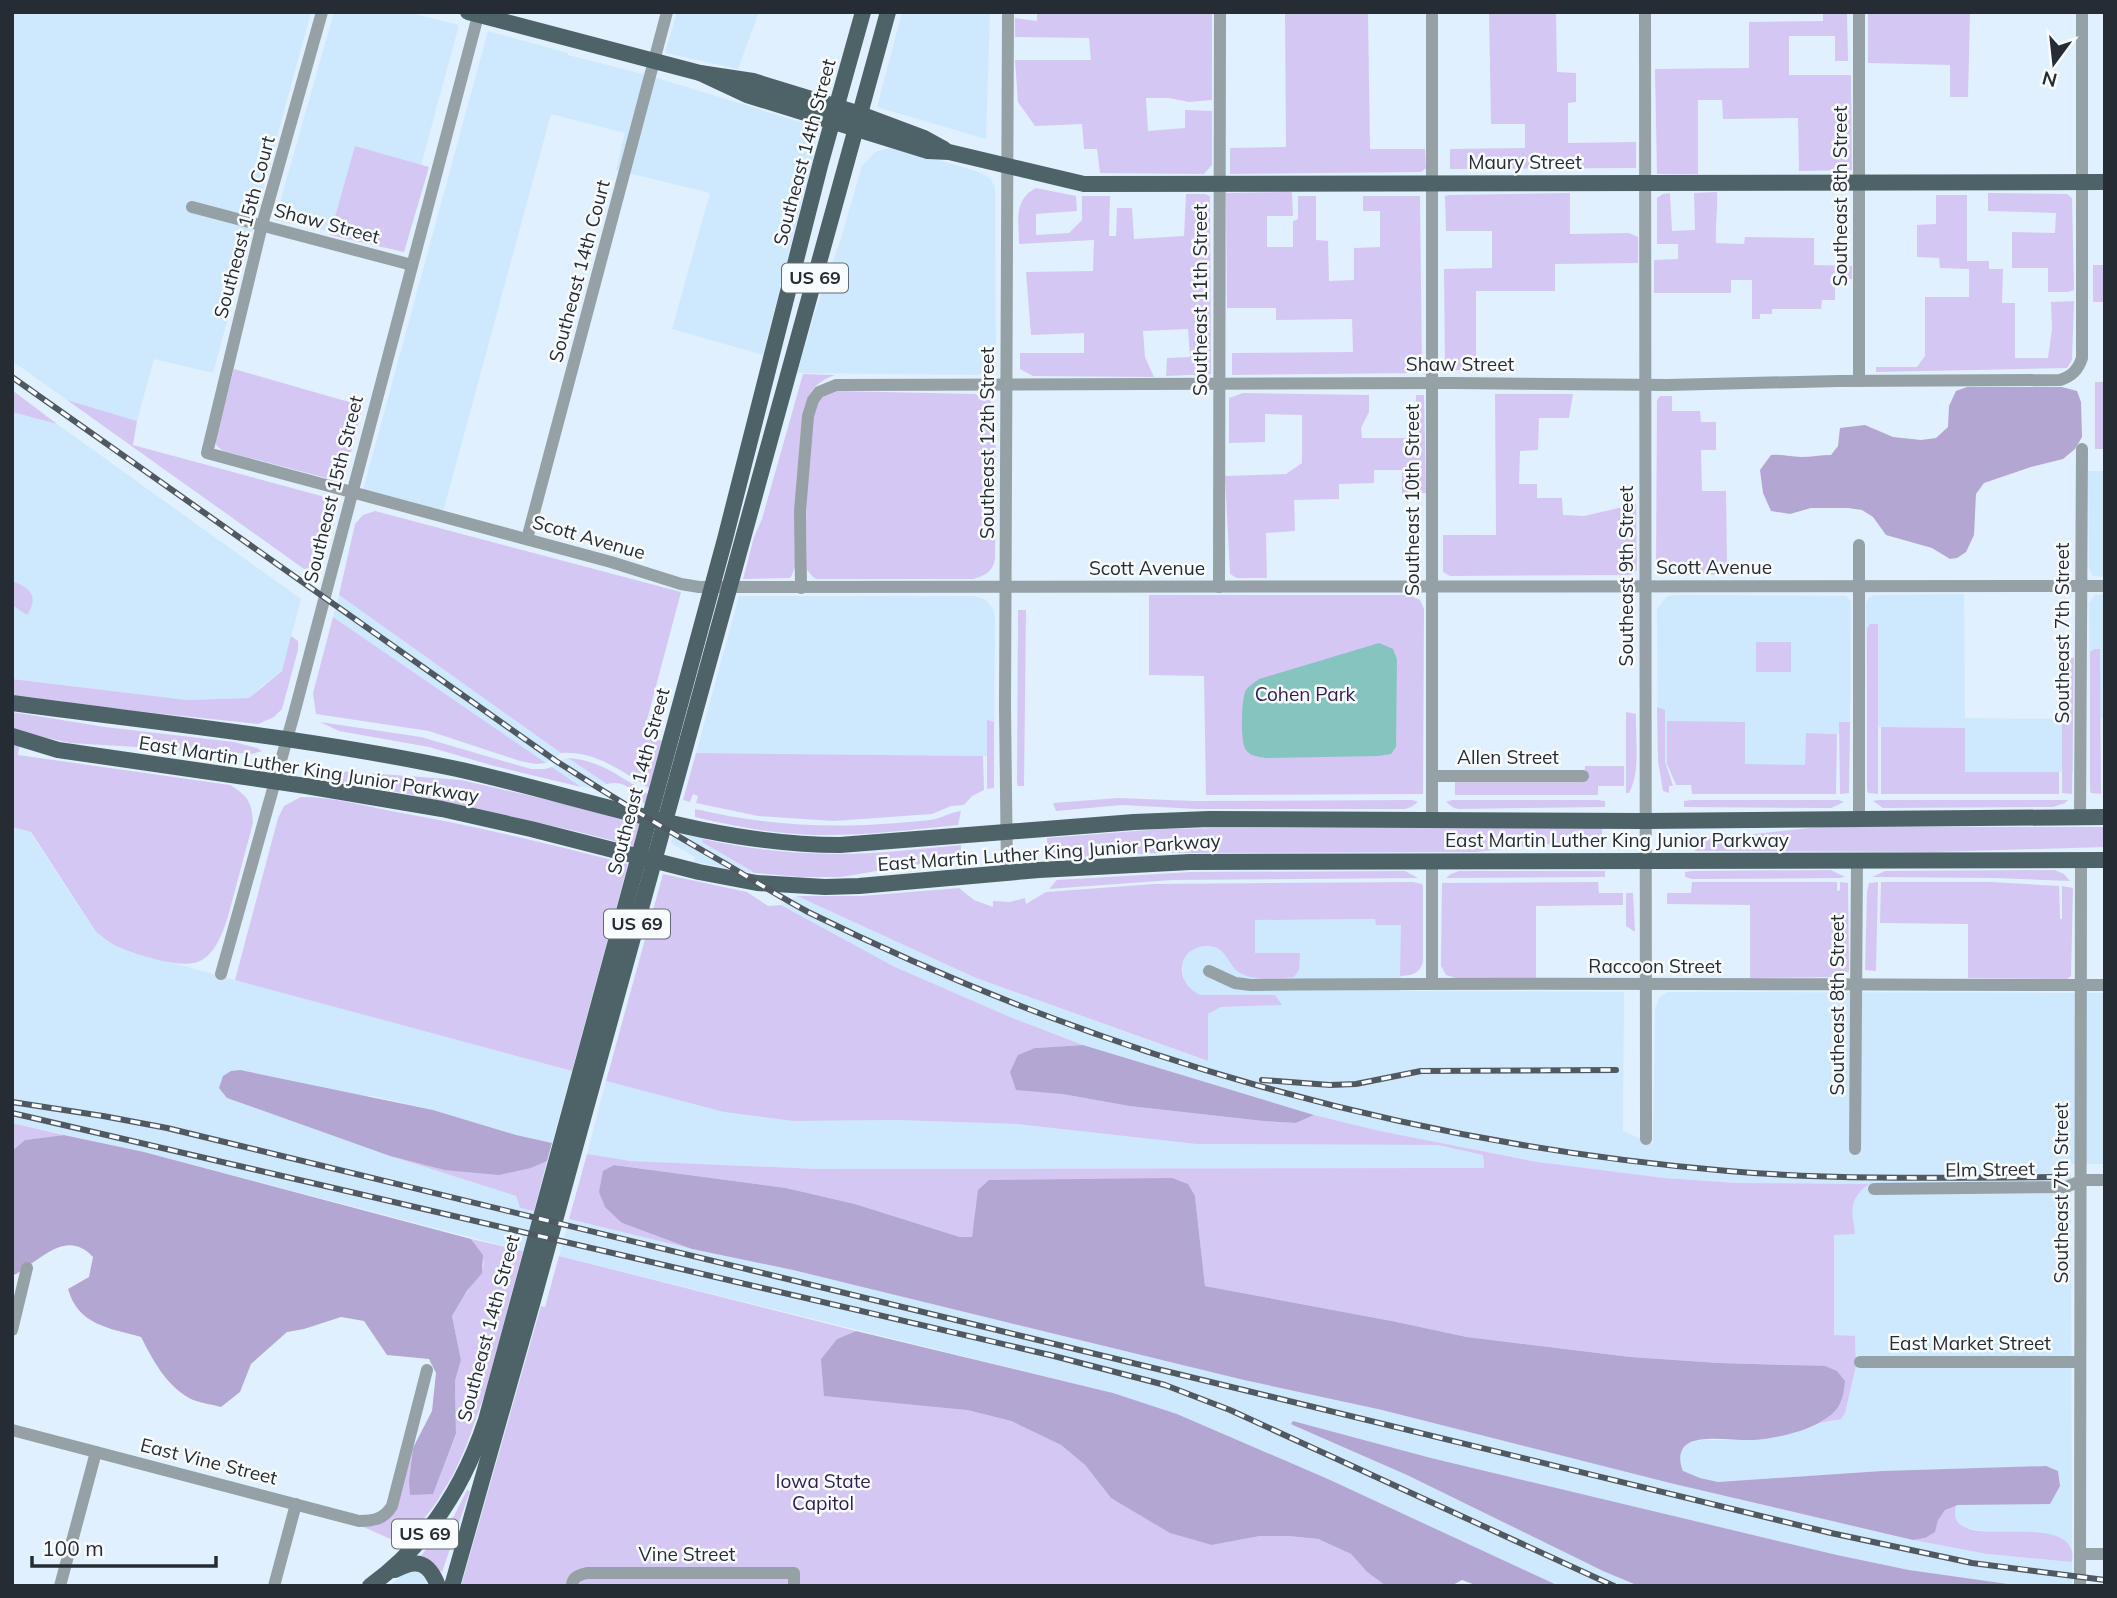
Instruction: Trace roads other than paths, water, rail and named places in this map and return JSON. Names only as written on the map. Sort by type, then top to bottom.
[{"type":"main road","name":"Southeast 14th Street","points":[[733,541],[835,114],[863,12]]},
{"type":"main road","name":"Southeast 14th Street","points":[[452,1586],[525,1302],[733,541],[858,122],[888,12]]},
{"type":"main road","name":"Maury Street","points":[[475,13],[699,73],[753,81],[858,122],[924,138],[949,152],[1084,184],[2105,182]]},
{"type":"main road","name":"East Martin Luther King Junior Parkway","points":[[12,703],[287,740],[455,769],[720,834],[803,845],[840,845],[1187,820],[1645,821],[2105,817]]},
{"type":"main road","name":"East Martin Luther King Junior Parkway","points":[[12,736],[58,751],[361,794],[455,812],[699,872],[757,883],[859,886],[1007,873],[1190,862],[2105,860]]},
{"type":"main road","name":"Southeast 14th Street","points":[[385,1575],[430,1528],[464,1477],[525,1302]]},
{"type":"main road","points":[[385,1575],[407,1563],[419,1563],[429,1568],[439,1586]]},
{"type":"main road","name":"US 69","points":[[370,1586],[385,1575]]},
{"type":"street","name":"Southeast 15th Court","points":[[206,453],[262,225],[322,12]]},
{"type":"street","name":"Southeast 14th Court","points":[[527,539],[667,12]]},
{"type":"street","name":"Southeast 12th Street","points":[[1007,873],[1008,12]]},
{"type":"street","name":"Southeast 11th Street","points":[[1219,587],[1220,12]]},
{"type":"street","name":"Southeast 10th Street","points":[[1432,12],[1432,819]]},
{"type":"street","name":"Southeast 9th Street","points":[[1645,12],[1646,1139]]},
{"type":"street","name":"Southeast 8th Street","points":[[1859,12],[1859,381]]},
{"type":"street","points":[[2081,182],[2082,12]]},
{"type":"street","name":"Southeast 15th Street","points":[[221,974],[287,740],[475,13]]},
{"type":"street","name":"Shaw Street","points":[[801,588],[800,511],[808,416],[813,400],[819,392],[836,384],[1645,385],[2060,380],[2074,373],[2079,366],[2082,348],[2081,182]]},
{"type":"street","name":"Shaw Street","points":[[192,206],[412,265]]},
{"type":"street","name":"Southeast 7th Street","points":[[2080,817],[2082,449]]},
{"type":"street","name":"Scott Avenue","points":[[206,453],[699,587],[2105,586]]},
{"type":"street","points":[[1859,545],[1859,819]]},
{"type":"street","name":"Allen Street","points":[[1432,776],[1583,776]]},
{"type":"street","name":"Southeast 8th Street","points":[[1855,1149],[1857,860]]},
{"type":"street","name":"Southeast 7th Street","points":[[2080,1586],[2081,860]]},
{"type":"street","points":[[1432,861],[1432,984]]},
{"type":"street","name":"Raccoon Street","points":[[1209,971],[1235,983],[1251,985],[2105,985]]},
{"type":"street","name":"Elm Street","points":[[1874,1189],[2066,1187],[2083,1180],[2105,1180]]},
{"type":"street","points":[[12,1330],[27,1268]]},
{"type":"street","name":"East Market Street","points":[[1860,1363],[2080,1362]]},
{"type":"street","name":"East Vine Street","points":[[12,1430],[359,1521],[380,1518],[392,1506],[427,1370]]},
{"type":"street","points":[[60,1586],[96,1452]]},
{"type":"street","points":[[274,1586],[296,1504]]},
{"type":"street","points":[[2081,1553],[2105,1554]]},
{"type":"street","name":"Vine Street","points":[[572,1586],[572,1582],[580,1574],[794,1580]]},
{"type":"railway","points":[[12,377],[598,788],[808,912],[917,963],[1029,1009],[1141,1050],[1256,1085],[1372,1115],[1489,1139],[1608,1158],[1769,1174],[1891,1178],[2054,1177]]},
{"type":"railway","points":[[1262,1080],[1330,1085],[1356,1084],[1421,1071],[1616,1070]]},
{"type":"railway","points":[[12,1102],[167,1128],[1831,1533],[1972,1563],[2105,1580]]},
{"type":"railway","points":[[12,1113],[1050,1355],[1165,1385],[1230,1410],[1614,1586]]},
{"type":"park label","name":"Cohen Park","points":[[1305,694]]},
{"type":"park label","name":"Iowa State Capitol","points":[[823,1492]]}]
